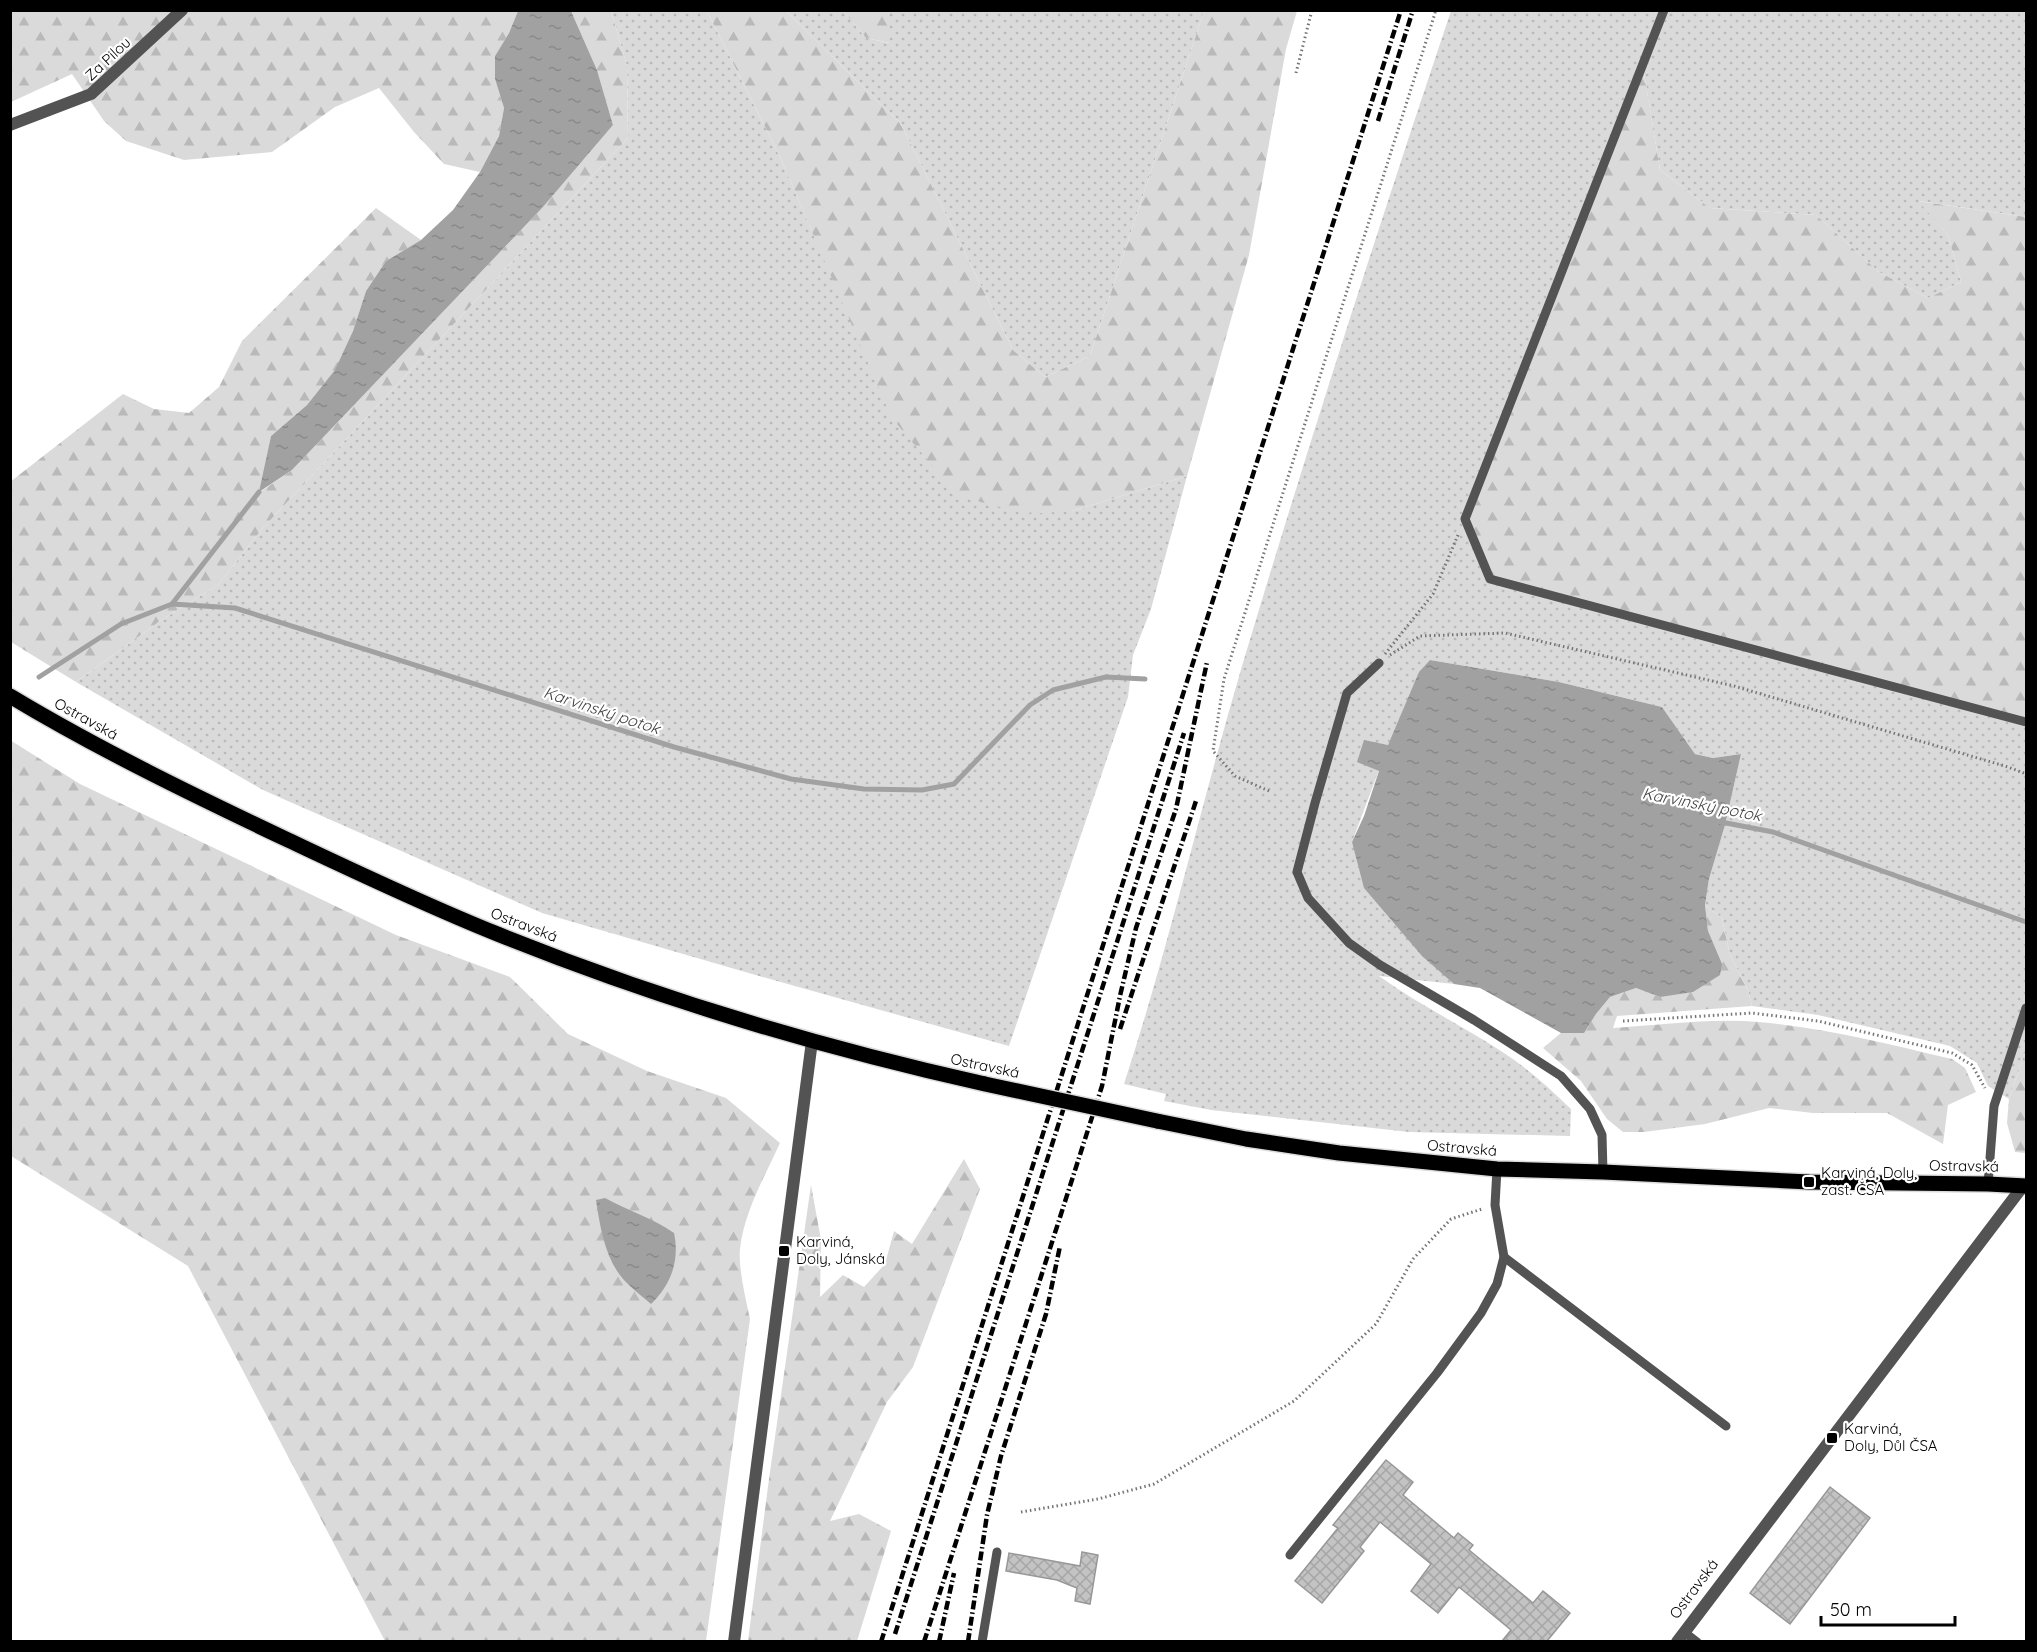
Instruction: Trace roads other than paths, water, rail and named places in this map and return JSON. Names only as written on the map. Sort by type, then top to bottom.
[{"type":"main road","name":"Ostravská","points":[[10,696],[140,769],[456,917],[586,968],[812,1041],[902,1066],[1218,1134],[1304,1148],[1497,1169],[1809,1182],[2025,1186]]},
{"type":"street","name":"Za Pilou","points":[[10,126],[91,94],[182,10]]},
{"type":"street","points":[[734,1641],[812,1041]]},
{"type":"street","name":"Ostravská","points":[[1680,1637],[2025,1186]]},
{"type":"lane","points":[[1664,10],[1465,519],[1491,579],[2026,722]]},
{"type":"lane","points":[[1379,663],[1347,693],[1297,872],[1308,898],[1349,943],[1372,960],[1474,1020],[1561,1076],[1590,1109],[1602,1135],[1603,1172]]},
{"type":"lane","points":[[1988,1184],[1994,1106],[2026,1008]]},
{"type":"lane","points":[[1290,1555],[1437,1373],[1481,1312],[1497,1284],[1504,1257],[1496,1205],[1497,1169]]},
{"type":"lane","points":[[1504,1257],[1726,1426]]},
{"type":"lane","points":[[982,1641],[997,1552]]},
{"type":"lane","points":[[1680,1637],[1697,1641]]},
{"type":"water","points":[[518,11],[571,11],[597,70],[613,125],[543,207],[292,470],[259,492],[271,436],[307,405],[335,370],[353,331],[366,291],[386,261],[421,240],[453,210],[480,172],[499,136],[504,108],[495,79],[495,56],[509,33]]},
{"type":"water","points":[[1430,660],[1559,682],[1662,707],[1695,754],[1713,758],[1741,754],[1725,825],[1709,879],[1705,905],[1708,931],[1722,964],[1720,975],[1693,992],[1660,997],[1636,988],[1610,997],[1584,1033],[1561,1033],[1480,988],[1454,984],[1422,956],[1364,888],[1352,842],[1364,816],[1379,771],[1357,762],[1364,740],[1388,745],[1419,672]]},
{"type":"water","points":[[605,1198],[674,1233],[676,1253],[672,1272],[664,1289],[651,1304],[623,1279],[612,1262],[602,1231],[596,1200]]},
{"type":"waterway","points":[[172,604],[259,492]]},
{"type":"waterway","name":"Karvinský potok","points":[[39,677],[121,624],[172,604],[235,608],[674,747],[791,779],[864,789],[922,790],[954,784],[1030,705],[1053,690],[1106,677],[1145,679]]},
{"type":"waterway","name":"Karvinský potok","points":[[1721,822],[1773,832],[2026,922]]},
{"type":"railway","points":[[881,1642],[1401,10]]},
{"type":"railway","points":[[1378,121],[1413,10]]},
{"type":"railway","points":[[924,1642],[1102,1086],[1136,928],[1176,809],[1207,662]]},
{"type":"railway","points":[[895,1634],[1184,733]]},
{"type":"railway","points":[[1120,1029],[1196,801]]},
{"type":"railway","points":[[968,1642],[987,1515],[1001,1456],[1046,1314],[1060,1246]]},
{"type":"railway","points":[[939,1642],[954,1573]]},
{"type":"place","name":"Karviná, Doly, zast. ČSA","points":[[1809,1182]]},
{"type":"place","name":"Karviná, Doly, Jánská","points":[[784,1251]]},
{"type":"place","name":"Karviná, Doly, Důl ČSA","points":[[1832,1438]]}]
